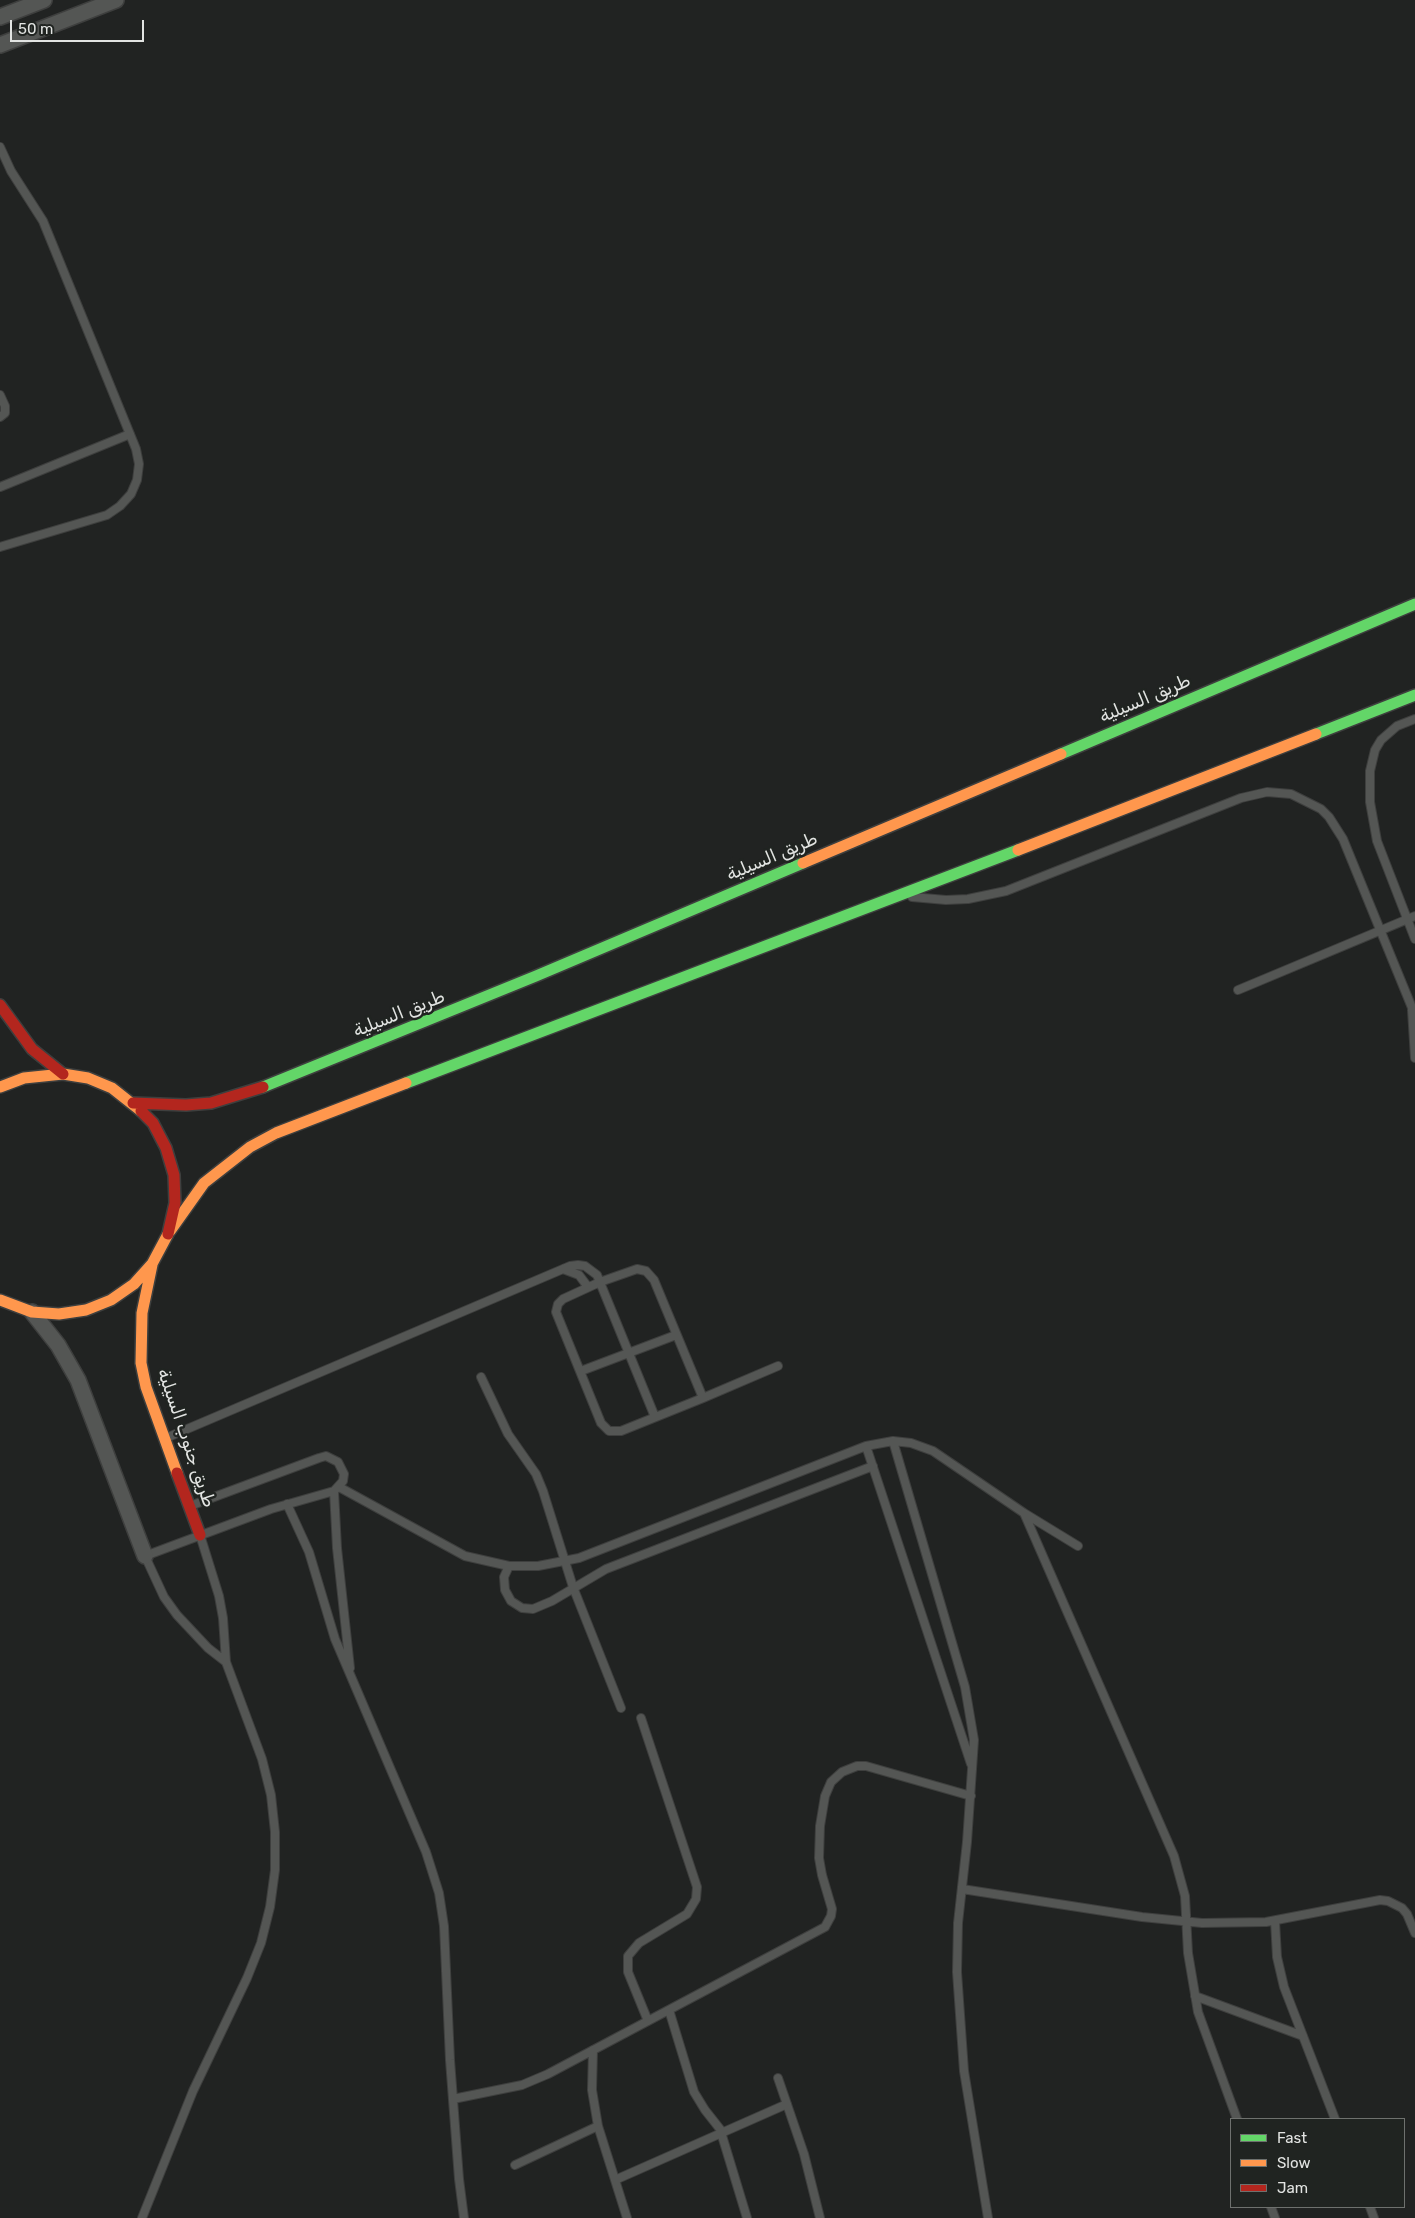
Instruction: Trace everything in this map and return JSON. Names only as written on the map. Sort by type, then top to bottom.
[{"type":"main road","name":"طريق السيلية","points":[[133,1102],[186,1105],[211,1102],[236,1097],[284,1080],[546,972],[1415,604]]},
{"type":"main road","points":[[0,1300],[32,1312],[59,1314],[86,1310],[112,1300],[134,1284],[152,1264],[186,1206],[219,1170],[250,1147],[276,1133],[902,896],[1415,695]]},
{"type":"main road","points":[[0,1004],[19,1034],[32,1049],[63,1074]]},
{"type":"main road","points":[[0,1087],[24,1078],[63,1074],[88,1078],[112,1088],[133,1102],[153,1123],[166,1148],[174,1175],[175,1203],[170,1231]]},
{"type":"main road","name":"طريق جنوب السيلية","points":[[152,1264],[142,1313],[142,1363],[146,1388],[200,1535]]},
{"type":"street","points":[[0,17],[7,0]]},
{"type":"street","points":[[0,17],[44,0]]},
{"type":"street","points":[[0,45],[116,0]]},
{"type":"street","points":[[32,1312],[58,1345],[78,1380],[145,1556]]},
{"type":"lane","points":[[0,147],[4,164],[43,221],[130,434],[139,464],[137,480],[131,494],[120,506],[107,515],[0,547]]},
{"type":"lane","points":[[0,394],[5,406],[5,413],[0,417]]},
{"type":"lane","points":[[0,487],[130,434]]},
{"type":"lane","points":[[1415,719],[1397,726],[1381,740],[1375,750],[1370,771],[1370,802],[1377,841],[1412,917],[1415,938]]},
{"type":"lane","points":[[902,896],[946,900],[968,899],[1006,891],[1241,798],[1267,792],[1291,794],[1312,802],[1329,817],[1343,839],[1415,1015]]},
{"type":"lane","points":[[1238,990],[1412,917]]},
{"type":"lane","points":[[1411,1006],[1415,1058]]},
{"type":"lane","points":[[164,1439],[563,1269],[578,1265],[585,1266],[597,1275],[655,1417]]},
{"type":"lane","points":[[563,1269],[579,1275],[588,1287]]},
{"type":"lane","points":[[702,1398],[654,1280],[646,1271],[637,1269],[600,1282],[563,1299],[556,1308],[601,1423],[609,1432],[620,1431],[702,1398],[778,1366]]},
{"type":"lane","points":[[580,1371],[676,1334]]},
{"type":"lane","points":[[482,1377],[508,1434],[536,1474],[573,1587],[620,1708]]},
{"type":"lane","points":[[337,1489],[465,1556],[509,1566],[538,1566],[566,1561],[592,1553],[866,1446],[893,1441],[911,1443],[933,1451],[1024,1513],[1078,1546]]},
{"type":"lane","points":[[893,1441],[965,1687],[974,1740],[971,1796],[958,1923],[959,2020],[971,2121],[988,2218]]},
{"type":"lane","points":[[866,1446],[973,1770]]},
{"type":"lane","points":[[190,1506],[326,1456],[338,1462],[342,1468],[343,1481],[337,1489],[287,1504],[145,1556],[154,1577],[177,1615],[208,1648],[226,1662]]},
{"type":"lane","points":[[509,1566],[504,1578],[505,1590],[511,1601],[522,1608],[533,1609],[552,1601],[573,1587],[606,1570],[873,1466]]},
{"type":"lane","points":[[337,1489],[337,1548],[350,1672]]},
{"type":"lane","points":[[287,1504],[310,1552],[329,1623],[426,1852],[439,1893],[444,1926],[453,2099],[464,2218]]},
{"type":"lane","points":[[1024,1513],[1174,1856],[1185,1896],[1188,1953],[1194,1996],[1207,2040],[1237,2118]]},
{"type":"lane","points":[[142,2218],[193,2091],[247,1978],[261,1943],[270,1907],[275,1870],[275,1832],[271,1795],[262,1759],[226,1662],[223,1618],[219,1596],[200,1535]]},
{"type":"lane","points":[[641,1718],[697,1887],[696,1899],[687,1914],[640,1943],[628,1956],[628,1972],[648,2021]]},
{"type":"lane","points":[[453,2099],[522,2085],[594,2050],[820,1930],[829,1922],[832,1909],[820,1866],[820,1826],[831,1782],[842,1772],[857,1766],[866,1766],[971,1796]]},
{"type":"lane","points":[[962,1889],[1142,1917],[1186,1922],[1233,1924],[1275,1921],[1380,1900],[1388,1901],[1402,1908],[1408,1914],[1415,1934]]},
{"type":"lane","points":[[1275,1921],[1280,1972],[1336,2118]]},
{"type":"lane","points":[[1194,1996],[1303,2036]]},
{"type":"lane","points":[[669,2010],[694,2092],[722,2133],[747,2218]]},
{"type":"lane","points":[[594,2050],[592,2090],[598,2126],[627,2218]]},
{"type":"lane","points":[[778,2078],[804,2154],[820,2218]]},
{"type":"lane","points":[[615,2180],[787,2104]]},
{"type":"lane","points":[[515,2165],[598,2126]]},
{"type":"traffic: fast","points":[[1061,754],[1415,604]]},
{"type":"traffic: fast","points":[[1316,734],[1415,695]]},
{"type":"traffic: fast","points":[[406,1083],[1018,850]]},
{"type":"traffic: fast","points":[[263,1087],[536,976],[803,863]]},
{"type":"traffic: slow","points":[[1018,850],[1316,734]]},
{"type":"traffic: slow","points":[[803,863],[1061,754]]},
{"type":"traffic: slow","points":[[0,1087],[24,1078],[63,1074],[88,1078],[112,1088],[141,1111]]},
{"type":"traffic: slow","points":[[170,1231],[204,1183],[250,1147],[276,1133],[406,1083]]},
{"type":"traffic: slow","points":[[0,1300],[32,1312],[59,1314],[86,1310],[111,1300],[134,1284],[152,1264],[168,1234]]},
{"type":"traffic: slow","points":[[152,1265],[142,1313],[141,1363],[146,1387],[177,1473]]},
{"type":"traffic: jam","points":[[0,1005],[32,1049],[63,1074]]},
{"type":"traffic: jam","points":[[133,1103],[186,1105],[211,1103],[263,1087]]},
{"type":"traffic: jam","points":[[141,1111],[153,1123],[166,1148],[174,1175],[175,1203],[168,1234]]},
{"type":"traffic: jam","points":[[177,1473],[200,1535]]}]
